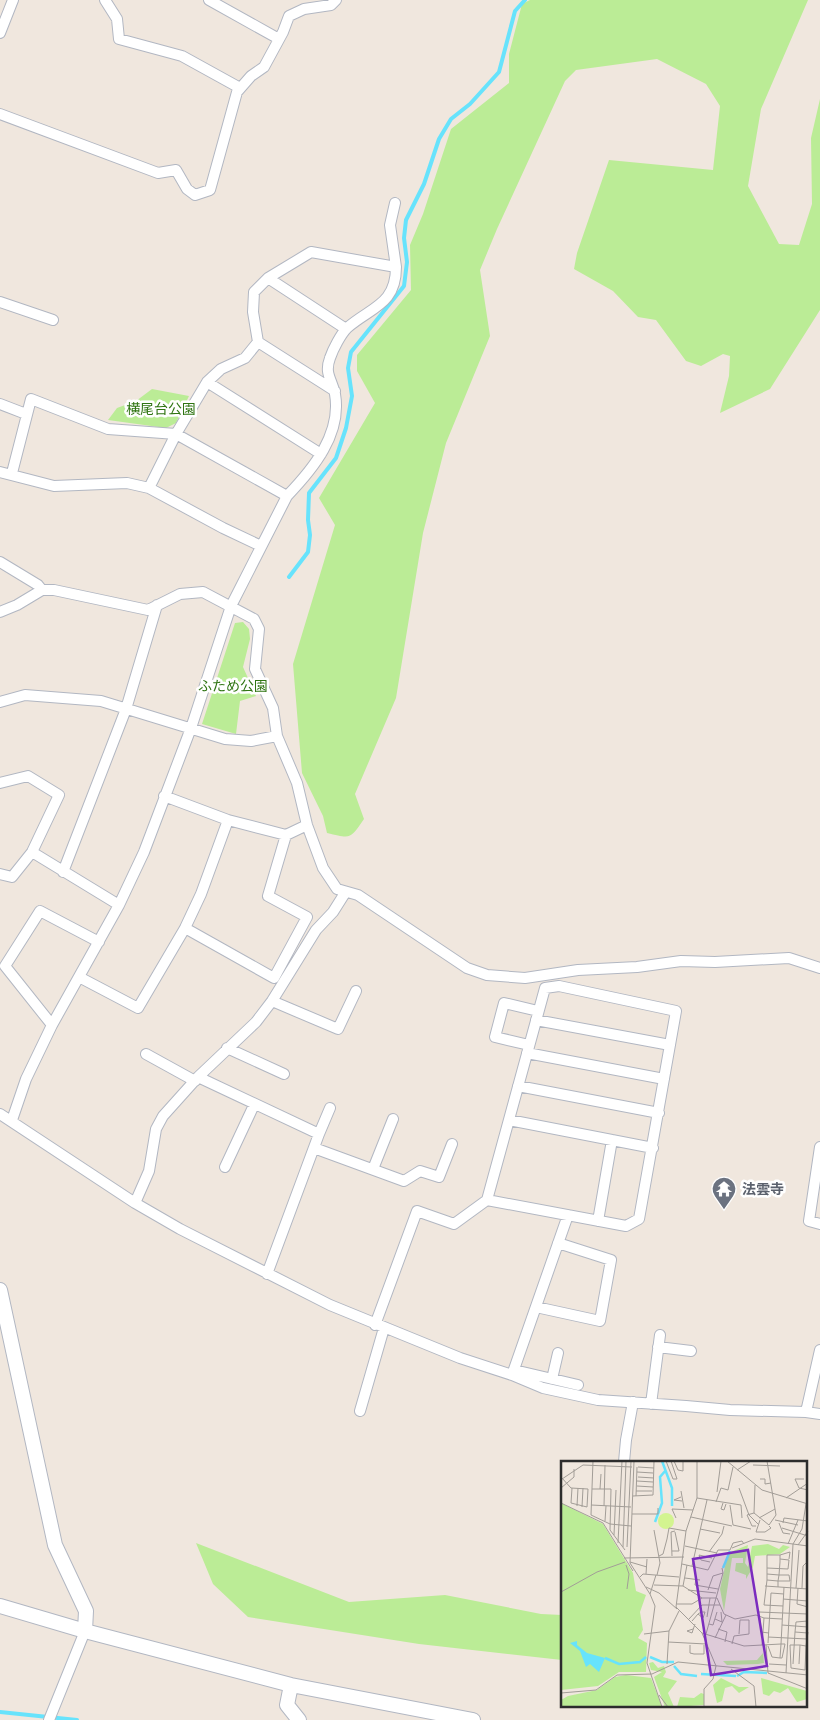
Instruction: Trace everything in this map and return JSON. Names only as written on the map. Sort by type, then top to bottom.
[{"type":"street","points":[[0,33],[13,0]]},
{"type":"street","points":[[104,0],[116,19],[119,39],[182,56],[240,88]]},
{"type":"street","points":[[209,0],[279,39]]},
{"type":"street","points":[[0,114],[158,173],[176,170],[187,189],[195,195],[210,190],[237,92],[252,76],[264,67],[284,32],[289,16],[304,9],[331,5],[336,0]]},
{"type":"street","points":[[12,1120],[26,1079],[52,1025],[119,905],[144,852],[191,728],[231,606],[287,496],[300,483],[322,454],[334,426],[335,391],[327,373],[330,358],[346,329],[384,303],[395,285],[396,267],[390,225],[395,203]]},
{"type":"street","points":[[335,391],[258,342],[253,312],[254,292],[268,278],[310,252],[396,267]]},
{"type":"street","points":[[268,278],[346,329]]},
{"type":"street","points":[[0,302],[53,320]]},
{"type":"street","points":[[149,488],[176,434],[207,382],[221,369],[245,358],[258,342]]},
{"type":"street","points":[[207,382],[322,454]]},
{"type":"street","points":[[12,474],[31,399],[108,429],[176,434],[287,496]]},
{"type":"street","points":[[0,404],[26,414]]},
{"type":"street","points":[[0,472],[54,486],[127,483],[149,488],[261,546]]},
{"type":"street","points":[[0,562],[38,585],[42,590]]},
{"type":"street","points":[[0,612],[18,606],[42,590],[54,590],[148,610],[180,594],[204,592],[254,619],[259,629],[255,669],[273,708],[277,736],[297,783],[307,824],[323,868],[336,889],[358,895],[452,960],[467,968],[487,976],[525,978],[578,970],[637,967],[681,961],[715,962],[789,958],[820,968]]},
{"type":"street","points":[[63,872],[126,709],[157,605]]},
{"type":"street","points":[[0,702],[24,695],[101,701],[225,739],[251,741],[277,736]]},
{"type":"street","points":[[0,784],[28,776],[59,795],[32,852],[12,877],[0,874]]},
{"type":"street","points":[[164,796],[228,820],[286,836]]},
{"type":"street","points":[[79,977],[138,1008],[185,928],[201,894],[228,820]]},
{"type":"street","points":[[185,928],[274,978],[307,917],[268,896],[286,836],[307,824]]},
{"type":"street","points":[[32,852],[119,905]]},
{"type":"street","points":[[135,1203],[149,1171],[156,1129],[164,1116],[196,1079],[256,1022],[272,1001],[316,930],[332,912],[345,892]]},
{"type":"street","points":[[52,1025],[5,966],[40,911],[99,942]]},
{"type":"street","points":[[360,1412],[380,1326],[417,1211],[454,1224],[487,1200],[545,988],[558,986],[676,1011],[640,1219],[626,1226],[487,1200]]},
{"type":"street","points":[[272,1001],[338,1029],[356,991]]},
{"type":"street","points":[[664,1079],[528,1049],[495,1037],[504,1003],[537,1015],[670,1045]]},
{"type":"street","points":[[227,1048],[284,1074]]},
{"type":"street","points":[[146,1054],[196,1079],[319,1134]]},
{"type":"street","points":[[518,1086],[659,1113]]},
{"type":"street","points":[[225,1167],[254,1105]]},
{"type":"street","points":[[267,1274],[330,1108]]},
{"type":"street","points":[[0,1114],[12,1120],[135,1203],[180,1229],[330,1305],[460,1358],[513,1372],[578,1385]]},
{"type":"street","points":[[372,1170],[393,1119]]},
{"type":"street","points":[[509,1120],[653,1148]]},
{"type":"street","points":[[598,1220],[612,1140]]},
{"type":"street","points":[[314,1148],[404,1181],[420,1171],[439,1176],[452,1144]]},
{"type":"street","points":[[820,1147],[809,1221],[820,1224]]},
{"type":"street","points":[[513,1372],[568,1215]]},
{"type":"street","points":[[536,1306],[600,1321],[611,1260],[558,1243]]},
{"type":"street","points":[[0,1290],[55,1545],[86,1611],[86,1631],[49,1720]]},
{"type":"street","points":[[651,1404],[660,1335]]},
{"type":"street","points":[[658,1347],[690,1351]]},
{"type":"street","points":[[806,1412],[820,1350]]},
{"type":"street","points":[[552,1379],[558,1353]]},
{"type":"street","points":[[513,1372],[543,1388],[598,1400],[730,1410],[820,1414]]},
{"type":"street","points":[[624,1461],[633,1402]]},
{"type":"street","points":[[0,1606],[86,1631],[291,1684],[473,1720]]},
{"type":"street","points":[[291,1684],[287,1705],[299,1720]]},
{"type":"green space","points":[[530,0],[808,0],[761,109],[748,186],[779,244],[799,245],[812,204],[811,138],[820,99],[820,310],[770,389],[720,413],[729,376],[730,356],[723,354],[701,366],[686,361],[656,320],[638,317],[613,291],[574,269],[577,253],[609,160],[713,170],[720,106],[706,84],[657,59],[576,70],[565,81],[480,270],[490,336],[446,443],[423,533],[396,698],[355,794],[364,819],[350,836],[327,833],[323,816],[302,773],[293,664],[335,525],[319,498],[375,403],[357,371],[357,355],[411,290],[410,245],[423,214],[451,129],[509,83],[509,54],[522,4]]},
{"type":"green space","name":"横尾台公園","points":[[152,389],[189,396],[176,423],[166,428],[108,420],[117,408],[136,401]]},
{"type":"green space","name":"ふため公園","points":[[243,622],[249,629],[250,639],[243,667],[256,696],[240,701],[236,734],[202,724],[235,623]]},
{"type":"green space","points":[[196,1543],[349,1602],[445,1595],[541,1614],[561,1615],[561,1660],[419,1644],[248,1617],[213,1584]]},
{"type":"waterway","points":[[289,577],[308,552],[310,535],[308,520],[309,493],[336,458],[346,428],[352,396],[348,368],[351,352],[404,286],[407,262],[404,238],[406,220],[424,184],[439,139],[451,119],[470,104],[499,72],[515,11],[525,0]]},
{"type":"waterway","points":[[0,1712],[77,1720]]},
{"type":"place","name":"法雲寺","points":[[724,1210]]}]
